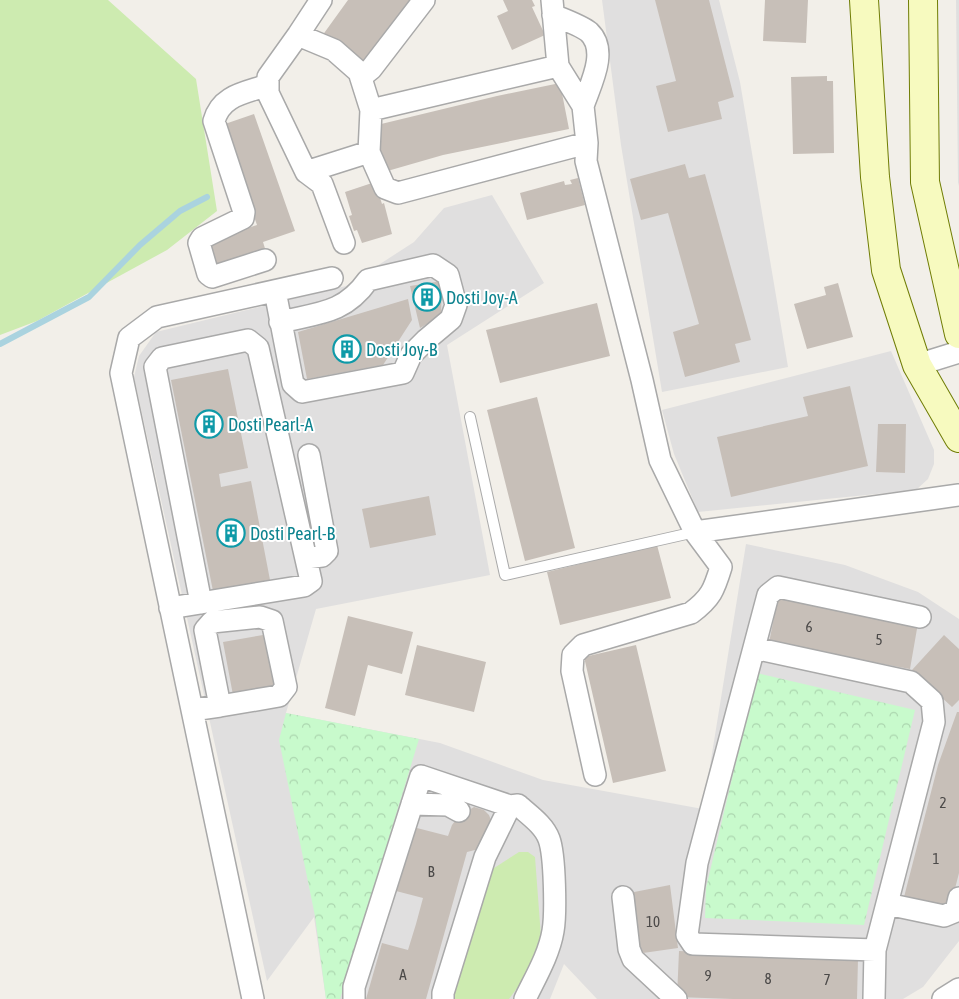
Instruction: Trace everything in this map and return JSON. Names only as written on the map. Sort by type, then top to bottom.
[{"type":"street","points":[[321,0],[268,77],[268,93],[306,172],[322,184],[344,243]]},
{"type":"street","points":[[361,77],[371,69],[424,0]]},
{"type":"street","points":[[864,0],[875,177],[886,270],[917,365],[959,438]]},
{"type":"street","points":[[923,0],[925,182],[959,334]]},
{"type":"street","points":[[553,8],[558,66],[583,106]]},
{"type":"street","points":[[553,8],[588,32],[598,45],[598,62],[583,106],[587,142],[586,160],[642,380],[660,460],[695,532],[721,567],[716,584],[706,602],[691,613],[584,645],[573,655],[572,671],[595,775]]},
{"type":"street","points":[[298,35],[334,50],[359,72],[371,110],[369,152],[385,188],[398,193],[587,142]]},
{"type":"street","points":[[371,110],[558,66]]},
{"type":"street","points":[[265,260],[212,277],[208,274],[199,243],[202,238],[243,218],[244,212],[214,121],[217,110],[227,99],[268,85]]},
{"type":"street","points":[[306,172],[369,152]]},
{"type":"street","points":[[275,291],[280,322],[293,384],[302,392],[403,373],[411,355],[451,318],[456,305],[448,275],[433,265],[368,280],[358,294],[338,308],[280,322]]},
{"type":"street","points":[[253,999],[121,373],[129,338],[157,317],[332,278]]},
{"type":"street","points":[[170,608],[201,603],[304,586],[311,580],[258,348],[248,340],[162,358],[155,367],[201,603]]},
{"type":"street","points":[[917,365],[959,352]]},
{"type":"street","points":[[306,558],[322,556],[327,551],[309,455]]},
{"type":"street","points":[[695,532],[959,495]]},
{"type":"street","points":[[875,950],[693,944],[688,935],[697,863],[768,595],[778,587],[920,617]]},
{"type":"street","points":[[192,710],[220,706],[279,696],[286,686],[272,621],[260,616],[212,622],[205,630],[220,706]]},
{"type":"street","points":[[754,648],[911,682],[932,701],[934,722],[875,950],[874,999]]},
{"type":"street","points":[[354,999],[354,987],[421,776],[510,806],[518,805],[539,824],[549,839],[554,871],[553,931],[546,952],[525,999]]},
{"type":"street","points":[[412,804],[448,805],[459,811]]},
{"type":"street","points":[[443,999],[443,993],[485,857],[510,806]]},
{"type":"street","points":[[623,896],[628,949],[633,959],[676,999]]},
{"type":"street","points":[[887,904],[944,916],[956,911],[959,898]]},
{"type":"street","points":[[943,999],[959,989]]},
{"type":"lane","points":[[470,417],[505,575],[695,532]]},
{"type":"shaded area","points":[[602,0],[719,0],[740,82],[788,367],[662,392],[621,145]]},
{"type":"shaded area","points":[[956,0],[959,0],[959,186],[958,182]]},
{"type":"shaded area","points":[[492,195],[544,283],[447,345],[490,575],[316,609],[286,713],[440,743],[543,780],[703,809],[746,544],[845,565],[918,592],[959,619],[959,941],[923,987],[903,999],[597,999],[564,964],[550,999],[326,999],[314,917],[267,981],[134,377],[139,356],[156,332],[346,286],[414,242],[444,208]]},
{"type":"shaded area","points":[[891,351],[934,450],[934,464],[928,479],[916,490],[698,512],[674,454],[662,410]]},
{"type":"green space","points":[[0,0],[108,0],[196,79],[217,211],[167,250],[37,321],[0,335]]},
{"type":"green space","points":[[757,673],[915,710],[864,925],[705,918],[706,888]]},
{"type":"green space","points":[[286,713],[419,739],[340,999],[326,999],[315,916],[279,740]]},
{"type":"green space","points":[[519,852],[528,852],[535,857],[541,937],[535,964],[509,999],[452,999],[488,872]]},
{"type":"building","points":[[348,0],[413,0],[366,67],[322,36]]},
{"type":"building","points":[[503,0],[532,0],[535,6],[532,7],[545,35],[512,50],[497,16],[508,11]]},
{"type":"building","points":[[655,0],[709,0],[734,97],[718,102],[722,119],[668,132],[656,86],[676,81]]},
{"type":"building","points":[[765,0],[808,0],[806,43],[763,41]]},
{"type":"building","points":[[827,76],[827,81],[833,81],[834,153],[793,154],[791,77]]},
{"type":"building","points":[[560,83],[569,129],[443,155],[384,172],[377,125]]},
{"type":"building","points":[[254,114],[295,231],[263,242],[267,255],[215,272],[203,244],[257,225],[222,125]]},
{"type":"building","points":[[685,164],[689,178],[705,174],[751,340],[735,344],[740,362],[685,377],[673,332],[699,324],[668,213],[641,220],[630,179]]},
{"type":"building","points":[[578,178],[585,205],[527,220],[520,193],[564,181],[565,185],[572,184],[570,180]]},
{"type":"building","points":[[375,182],[382,204],[384,203],[392,234],[362,243],[357,230],[354,231],[349,216],[352,215],[345,192]]},
{"type":"building","name":"Dosti Joy-A","points":[[442,281],[441,316],[420,328],[410,286]]},
{"type":"building","points":[[838,283],[853,337],[807,349],[794,304],[826,295],[824,287]]},
{"type":"building","name":"Dosti Joy-B","points":[[408,299],[412,320],[383,365],[307,379],[298,332]]},
{"type":"building","points":[[597,303],[610,356],[500,383],[486,330]]},
{"type":"building","points":[[228,369],[248,468],[219,474],[221,487],[251,481],[270,580],[213,591],[171,380]]},
{"type":"building","points":[[850,386],[868,466],[731,497],[717,437],[808,416],[803,397]]},
{"type":"building","points":[[537,397],[575,548],[525,561],[487,410]]},
{"type":"building","points":[[878,424],[906,424],[905,473],[876,472]]},
{"type":"building","points":[[429,496],[436,535],[370,548],[362,509]]},
{"type":"building","points":[[657,545],[671,598],[560,625],[547,572]]},
{"type":"building","points":[[778,597],[918,623],[910,669],[769,643]]},
{"type":"building","points":[[348,616],[413,632],[402,674],[368,665],[355,716],[325,708]]},
{"type":"building","points":[[269,634],[279,686],[233,695],[223,642]]},
{"type":"building","points":[[944,635],[959,649],[959,700],[952,707],[912,670]]},
{"type":"building","points":[[417,645],[486,662],[474,712],[405,695]]},
{"type":"building","points":[[636,645],[666,771],[613,783],[584,657]]},
{"type":"building","points":[[957,712],[959,712],[959,873],[949,912],[903,901],[938,765]]},
{"type":"building","points":[[474,807],[484,810],[489,815],[492,823],[479,849],[467,852],[426,999],[366,999],[382,943],[408,950],[416,924],[423,898],[396,891],[413,827],[448,836],[452,825],[459,816]]},
{"type":"building","points":[[670,885],[678,948],[636,954],[629,893]]},
{"type":"building","points":[[679,951],[858,959],[857,999],[677,997]]},
{"type":"waterway","points":[[0,344],[89,297],[140,245],[180,211],[207,197]]},
{"type":"place","name":"Dosti Joy-A","points":[[427,297]]},
{"type":"place","name":"Dosti Joy-B","points":[[347,349]]},
{"type":"place","name":"Dosti Pearl-A","points":[[209,424]]},
{"type":"place","name":"Dosti Pearl-B","points":[[231,533]]}]
